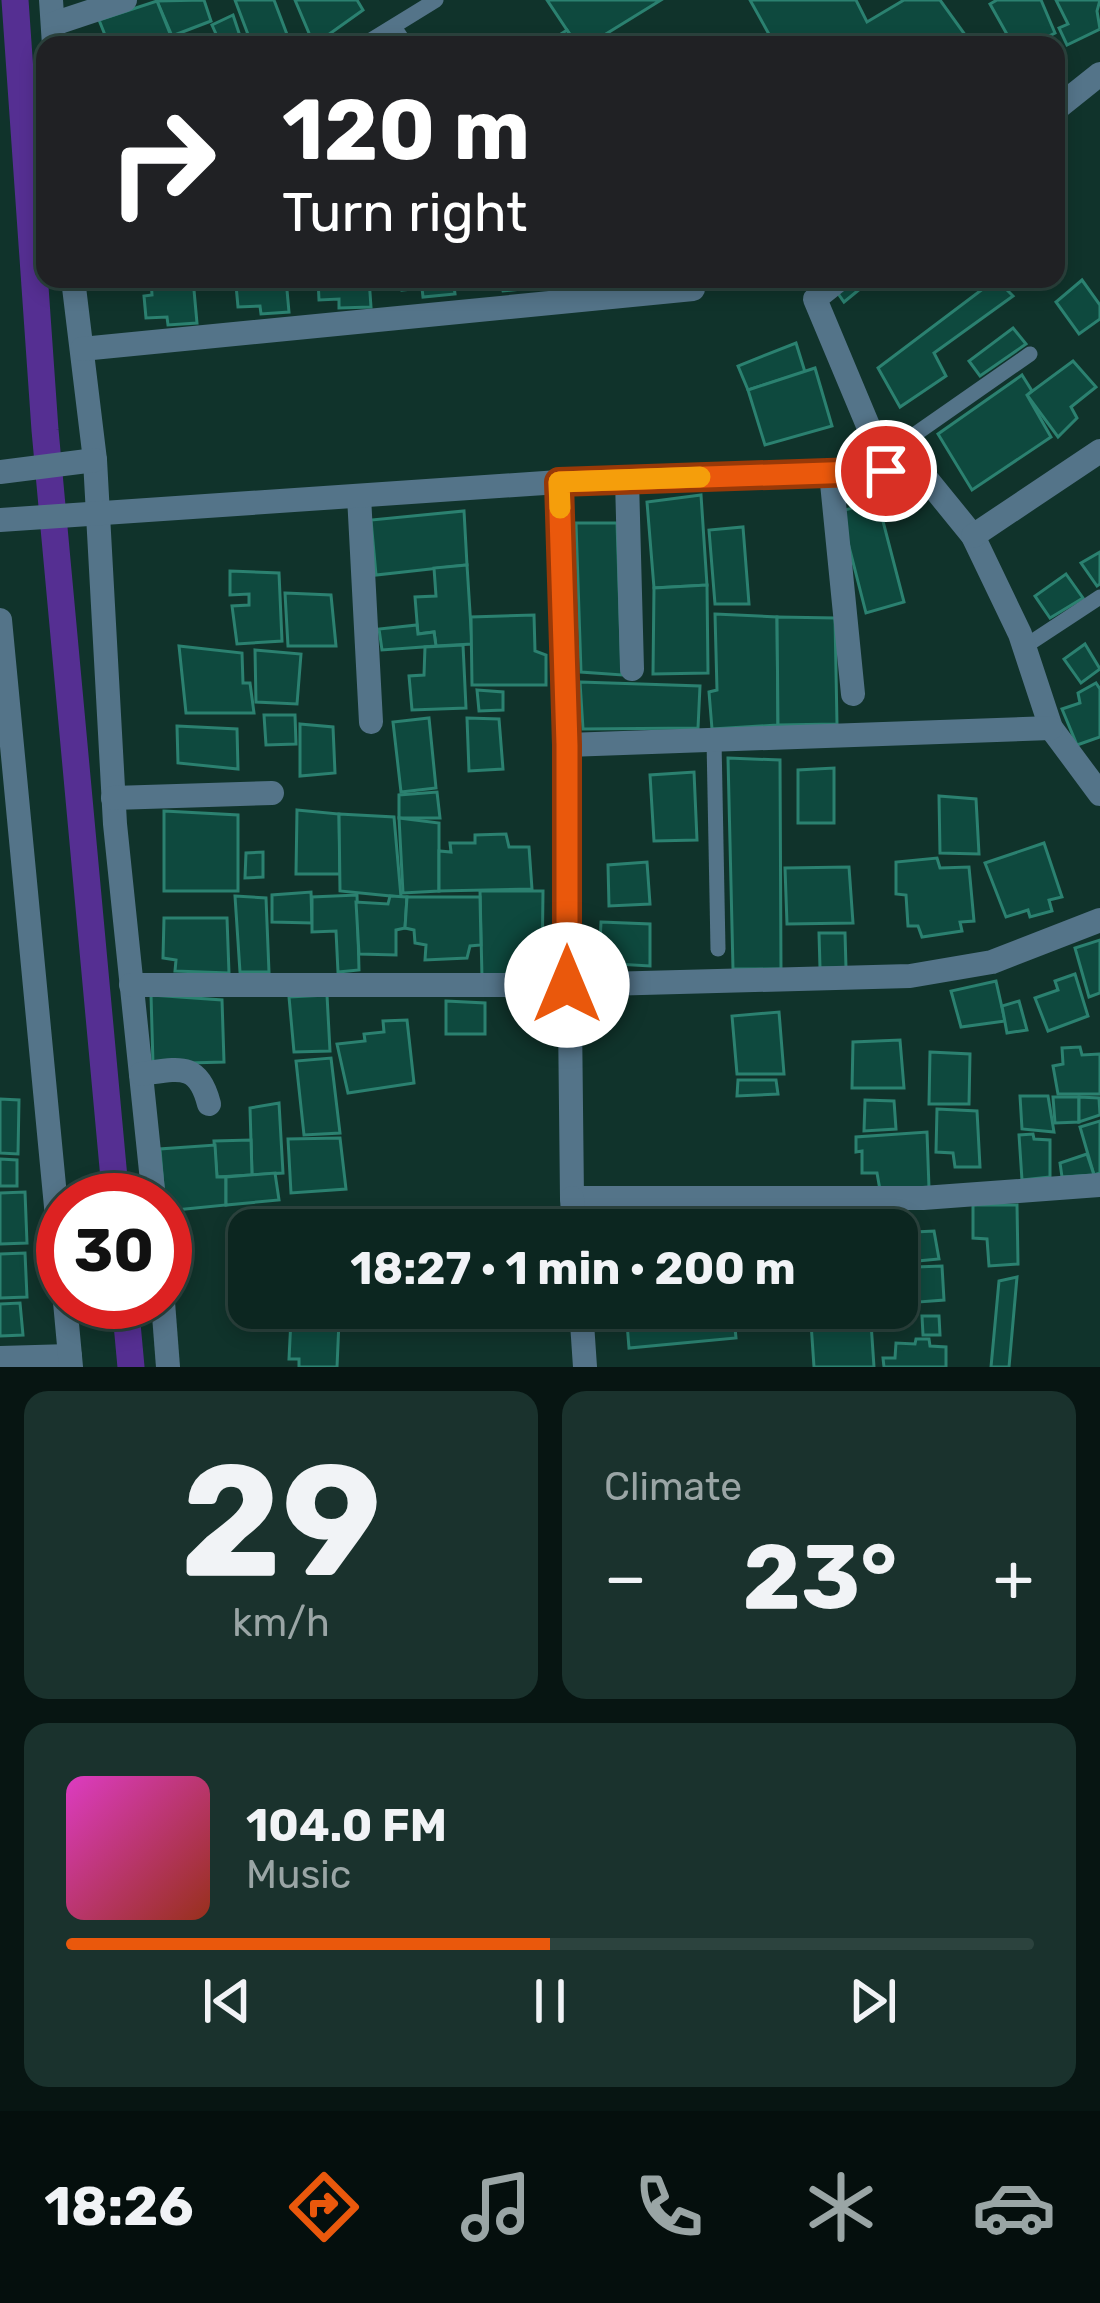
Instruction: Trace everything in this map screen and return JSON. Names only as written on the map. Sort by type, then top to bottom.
[{"type":"street","points":[[53,23],[124,0]]},
{"type":"street","points":[[1065,102],[1100,74]]},
{"type":"street","points":[[74,288],[95,460],[113,798],[151,1173]]},
{"type":"street","points":[[829,288],[815,299],[884,465]]},
{"type":"street","points":[[82,349],[693,289]]},
{"type":"street","points":[[973,536],[1100,451]]},
{"type":"street","points":[[0,472],[95,460]]},
{"type":"street","points":[[0,520],[559,482],[831,473],[884,465],[921,472],[973,536],[1024,647],[1052,728],[1100,794]]},
{"type":"street","points":[[831,473],[853,694]]},
{"type":"street","points":[[627,480],[632,669]]},
{"type":"street","points":[[559,482],[573,1209]]},
{"type":"street","points":[[359,496],[371,722]]},
{"type":"street","points":[[0,620],[8,806],[51,1173]]},
{"type":"street","points":[[567,745],[1052,728]]},
{"type":"street","points":[[113,798],[272,793]]},
{"type":"street","points":[[131,985],[567,985],[910,976],[992,962],[1100,920]]},
{"type":"street","points":[[141,1074],[177,1069],[195,1074],[209,1104]]},
{"type":"street","points":[[572,1198],[923,1198],[1100,1185]]},
{"type":"street","points":[[0,1358],[71,1362],[68,1329]]},
{"type":"street","points":[[165,1329],[168,1367]]},
{"type":"street","points":[[583,1329],[586,1367]]},
{"type":"lane","points":[[378,36],[436,0]]},
{"type":"lane","points":[[394,27],[400,36]]},
{"type":"lane","points":[[884,465],[1030,354]]},
{"type":"lane","points":[[1024,647],[1100,597]]},
{"type":"lane","points":[[715,740],[718,949]]},
{"type":"building","points":[[204,0],[211,21],[172,36],[157,1]]},
{"type":"building","points":[[235,0],[274,0],[288,36],[249,36]]},
{"type":"building","points":[[295,0],[357,0],[363,10],[327,36],[310,36]]},
{"type":"building","points":[[547,0],[661,0],[603,36],[571,36]]},
{"type":"building","points":[[750,0],[856,0],[867,22],[904,0],[940,0],[966,36],[770,36]]},
{"type":"building","points":[[1041,0],[1055,33],[1008,36],[990,4]]},
{"type":"building","points":[[1056,0],[1100,0],[1100,29],[1067,45],[1059,28],[1068,24]]},
{"type":"building","points":[[157,1],[171,36],[105,36],[99,20]]},
{"type":"building","points":[[233,15],[240,36],[217,36],[212,25]]},
{"type":"building","points":[[1082,280],[1100,305],[1100,319],[1079,334],[1056,302]]},
{"type":"building","points":[[152,288],[194,288],[197,323],[168,325],[167,317],[146,318],[144,296],[152,295]]},
{"type":"building","points":[[236,288],[287,288],[289,312],[261,314],[260,306],[238,307]]},
{"type":"building","points":[[318,288],[370,288],[371,307],[339,308],[339,299],[319,300]]},
{"type":"building","points":[[422,288],[454,288],[455,294],[423,297]]},
{"type":"building","points":[[842,288],[861,288],[844,302],[837,292]]},
{"type":"building","points":[[984,288],[1005,288],[1013,296],[934,353],[946,376],[900,407],[878,368]]},
{"type":"building","points":[[1013,328],[1026,344],[980,376],[969,361]]},
{"type":"building","points":[[796,343],[805,372],[748,390],[738,366]]},
{"type":"building","points":[[1073,361],[1096,387],[1071,407],[1077,418],[1058,437],[1027,395]]},
{"type":"building","points":[[815,368],[832,426],[765,445],[748,390]]},
{"type":"building","points":[[1022,375],[1032,391],[1027,395],[1051,437],[972,490],[938,434]]},
{"type":"building","points":[[701,495],[707,585],[654,588],[647,502]]},
{"type":"building","points":[[878,502],[904,602],[866,613],[840,511]]},
{"type":"building","points":[[464,511],[467,565],[376,575],[371,520]]},
{"type":"building","points":[[576,523],[617,523],[622,675],[581,672]]},
{"type":"building","points":[[743,527],[749,604],[715,604],[709,530]]},
{"type":"building","points":[[1100,552],[1100,584],[1097,586],[1081,563]]},
{"type":"building","points":[[467,565],[472,644],[436,646],[434,632],[418,634],[415,597],[436,596],[434,568]]},
{"type":"building","points":[[230,571],[279,573],[282,641],[237,644],[232,606],[249,605],[249,594],[230,595]]},
{"type":"building","points":[[1066,574],[1083,598],[1050,618],[1035,596]]},
{"type":"building","points":[[707,585],[708,673],[653,674],[654,588]]},
{"type":"building","points":[[285,593],[331,595],[336,646],[288,646]]},
{"type":"building","points":[[715,614],[777,617],[778,725],[712,729],[709,692],[717,690]]},
{"type":"building","points":[[534,615],[535,651],[546,655],[546,685],[472,685],[471,617]]},
{"type":"building","points":[[777,617],[835,618],[837,724],[778,725]]},
{"type":"building","points":[[417,625],[418,634],[434,632],[436,646],[382,650],[379,629]]},
{"type":"building","points":[[1085,644],[1100,669],[1081,683],[1064,659]]},
{"type":"building","points":[[463,645],[466,708],[412,710],[409,676],[424,675],[425,647]]},
{"type":"building","points":[[179,646],[242,653],[243,683],[250,683],[254,713],[186,713]]},
{"type":"building","points":[[255,650],[301,654],[297,704],[256,702]]},
{"type":"building","points":[[580,682],[700,686],[698,728],[583,729]]},
{"type":"building","points":[[1096,683],[1100,737],[1077,745],[1062,709],[1080,703],[1078,693]]},
{"type":"building","points":[[477,690],[503,692],[503,710],[479,711]]},
{"type":"building","points":[[264,715],[295,715],[296,744],[266,745]]},
{"type":"building","points":[[429,718],[436,788],[401,792],[393,722]]},
{"type":"building","points":[[467,718],[499,719],[503,769],[469,771]]},
{"type":"building","points":[[300,724],[333,727],[335,773],[300,776]]},
{"type":"building","points":[[177,726],[237,729],[238,769],[178,763]]},
{"type":"building","points":[[728,758],[780,760],[781,969],[733,969]]},
{"type":"building","points":[[834,768],[834,823],[798,823],[798,770]]},
{"type":"building","points":[[694,772],[697,840],[654,841],[650,775]]},
{"type":"building","points":[[437,792],[440,818],[399,818],[399,795]]},
{"type":"building","points":[[939,796],[976,799],[979,854],[940,853]]},
{"type":"building","points":[[297,810],[339,814],[340,874],[296,874]]},
{"type":"building","points":[[164,811],[238,815],[238,891],[164,891]]},
{"type":"building","points":[[339,814],[394,817],[401,897],[340,891]]},
{"type":"building","points":[[399,818],[439,823],[439,891],[403,893]]},
{"type":"building","points":[[506,834],[509,847],[529,847],[532,889],[439,891],[439,851],[451,852],[450,843],[475,843],[475,835]]},
{"type":"building","points":[[1044,843],[1062,897],[1049,900],[1052,911],[1030,917],[1028,910],[1006,917],[985,863]]},
{"type":"building","points":[[263,852],[263,877],[245,878],[246,853]]},
{"type":"building","points":[[937,858],[940,868],[969,867],[974,921],[960,922],[962,931],[922,937],[918,926],[908,926],[906,895],[896,894],[896,862]]},
{"type":"building","points":[[647,862],[650,904],[609,906],[608,865]]},
{"type":"building","points":[[849,867],[853,923],[787,924],[785,868]]},
{"type":"building","points":[[480,891],[543,891],[542,975],[482,978]]},
{"type":"building","points":[[311,892],[312,923],[272,922],[272,895]]},
{"type":"building","points":[[357,895],[359,970],[338,972],[336,931],[312,932],[312,897]]},
{"type":"building","points":[[235,896],[266,898],[269,972],[240,972]]},
{"type":"building","points":[[390,896],[407,897],[405,928],[396,930],[396,955],[359,954],[356,902],[388,904]]},
{"type":"building","points":[[407,897],[480,897],[481,945],[470,946],[467,958],[425,960],[426,945],[415,943],[414,930],[405,928]]},
{"type":"building","points":[[164,918],[227,918],[229,973],[175,971],[176,960],[163,958]]},
{"type":"building","points":[[601,922],[650,924],[650,966],[599,963]]},
{"type":"building","points":[[819,933],[845,933],[846,968],[820,968]]},
{"type":"building","points":[[1100,940],[1100,993],[1089,997],[1075,948]]},
{"type":"building","points":[[1075,974],[1088,1016],[1048,1031],[1035,998],[1058,990],[1055,981]]},
{"type":"building","points":[[996,981],[1005,1021],[961,1027],[951,991]]},
{"type":"building","points":[[151,995],[222,1000],[224,1062],[153,1064]]},
{"type":"building","points":[[327,995],[330,1051],[294,1052],[289,997]]},
{"type":"building","points":[[446,1001],[485,1003],[485,1034],[446,1034]]},
{"type":"building","points":[[1019,1001],[1027,1030],[1007,1033],[1002,1006]]},
{"type":"building","points":[[779,1012],[784,1074],[737,1074],[732,1016]]},
{"type":"building","points":[[407,1020],[414,1083],[348,1093],[337,1044],[365,1041],[364,1034],[384,1032],[383,1021]]},
{"type":"building","points":[[900,1040],[904,1088],[852,1088],[853,1042]]},
{"type":"building","points":[[1080,1047],[1082,1055],[1100,1054],[1100,1094],[1058,1094],[1053,1066],[1063,1064],[1062,1048]]},
{"type":"building","points":[[930,1052],[970,1054],[969,1104],[929,1104]]},
{"type":"building","points":[[331,1058],[340,1133],[304,1135],[296,1061]]},
{"type":"building","points":[[738,1080],[776,1080],[778,1094],[737,1096]]},
{"type":"building","points":[[1020,1096],[1048,1096],[1054,1132],[1022,1129]]},
{"type":"building","points":[[1053,1097],[1079,1097],[1079,1122],[1055,1123]]},
{"type":"building","points":[[1079,1097],[1099,1098],[1100,1115],[1079,1122]]},
{"type":"building","points":[[0,1099],[19,1100],[18,1154],[0,1153]]},
{"type":"building","points":[[865,1100],[894,1101],[896,1129],[864,1131]]},
{"type":"building","points":[[279,1103],[283,1173],[252,1175],[250,1108]]},
{"type":"building","points":[[937,1109],[977,1111],[980,1167],[955,1167],[953,1153],[936,1152]]},
{"type":"building","points":[[1100,1121],[1100,1173],[1094,1175],[1080,1127]]},
{"type":"building","points":[[927,1132],[929,1188],[880,1190],[877,1173],[862,1173],[862,1151],[856,1152],[856,1137]]},
{"type":"building","points":[[1033,1134],[1034,1139],[1050,1140],[1050,1177],[1022,1180],[1019,1135]]},
{"type":"building","points":[[340,1138],[346,1189],[291,1193],[288,1139]]},
{"type":"building","points":[[251,1140],[252,1175],[217,1177],[214,1141]]},
{"type":"building","points":[[215,1145],[217,1177],[226,1177],[226,1205],[192,1208],[192,1173],[162,1173],[160,1149]]},
{"type":"building","points":[[1087,1154],[1094,1175],[1062,1177],[1060,1163]]},
{"type":"building","points":[[0,1159],[17,1160],[17,1186],[0,1186]]},
{"type":"building","points":[[275,1173],[279,1200],[226,1205],[226,1177]]},
{"type":"building","points":[[25,1192],[27,1243],[0,1244],[0,1193]]},
{"type":"building","points":[[973,1205],[1017,1205],[1018,1264],[989,1266],[987,1239],[973,1238]]},
{"type":"building","points":[[934,1231],[939,1259],[918,1261],[918,1232]]},
{"type":"building","points":[[25,1253],[27,1297],[0,1298],[0,1254]]},
{"type":"building","points":[[942,1266],[944,1300],[919,1302],[918,1267]]},
{"type":"building","points":[[1017,1277],[1009,1367],[991,1367],[999,1281]]},
{"type":"building","points":[[20,1303],[23,1335],[0,1336],[0,1304]]},
{"type":"building","points":[[922,1316],[939,1316],[940,1335],[923,1335]]},
{"type":"building","points":[[290,1329],[339,1329],[337,1367],[299,1367],[299,1359],[289,1359]]},
{"type":"building","points":[[627,1329],[735,1329],[736,1338],[629,1348]]},
{"type":"building","points":[[811,1329],[871,1329],[874,1367],[814,1367]]},
{"type":"building","points":[[916,1339],[946,1347],[946,1367],[884,1367],[883,1358],[895,1358],[896,1343],[915,1344]]},
{"type":"waterway","points":[[15,0],[45,430],[114,1173]]},
{"type":"waterway","points":[[127,1329],[131,1367]]},
{"type":"slow traffic","points":[[560,508],[559,482],[700,477]]},
{"type":"route","points":[[567,985],[567,745],[559,482],[886,471]]}]
